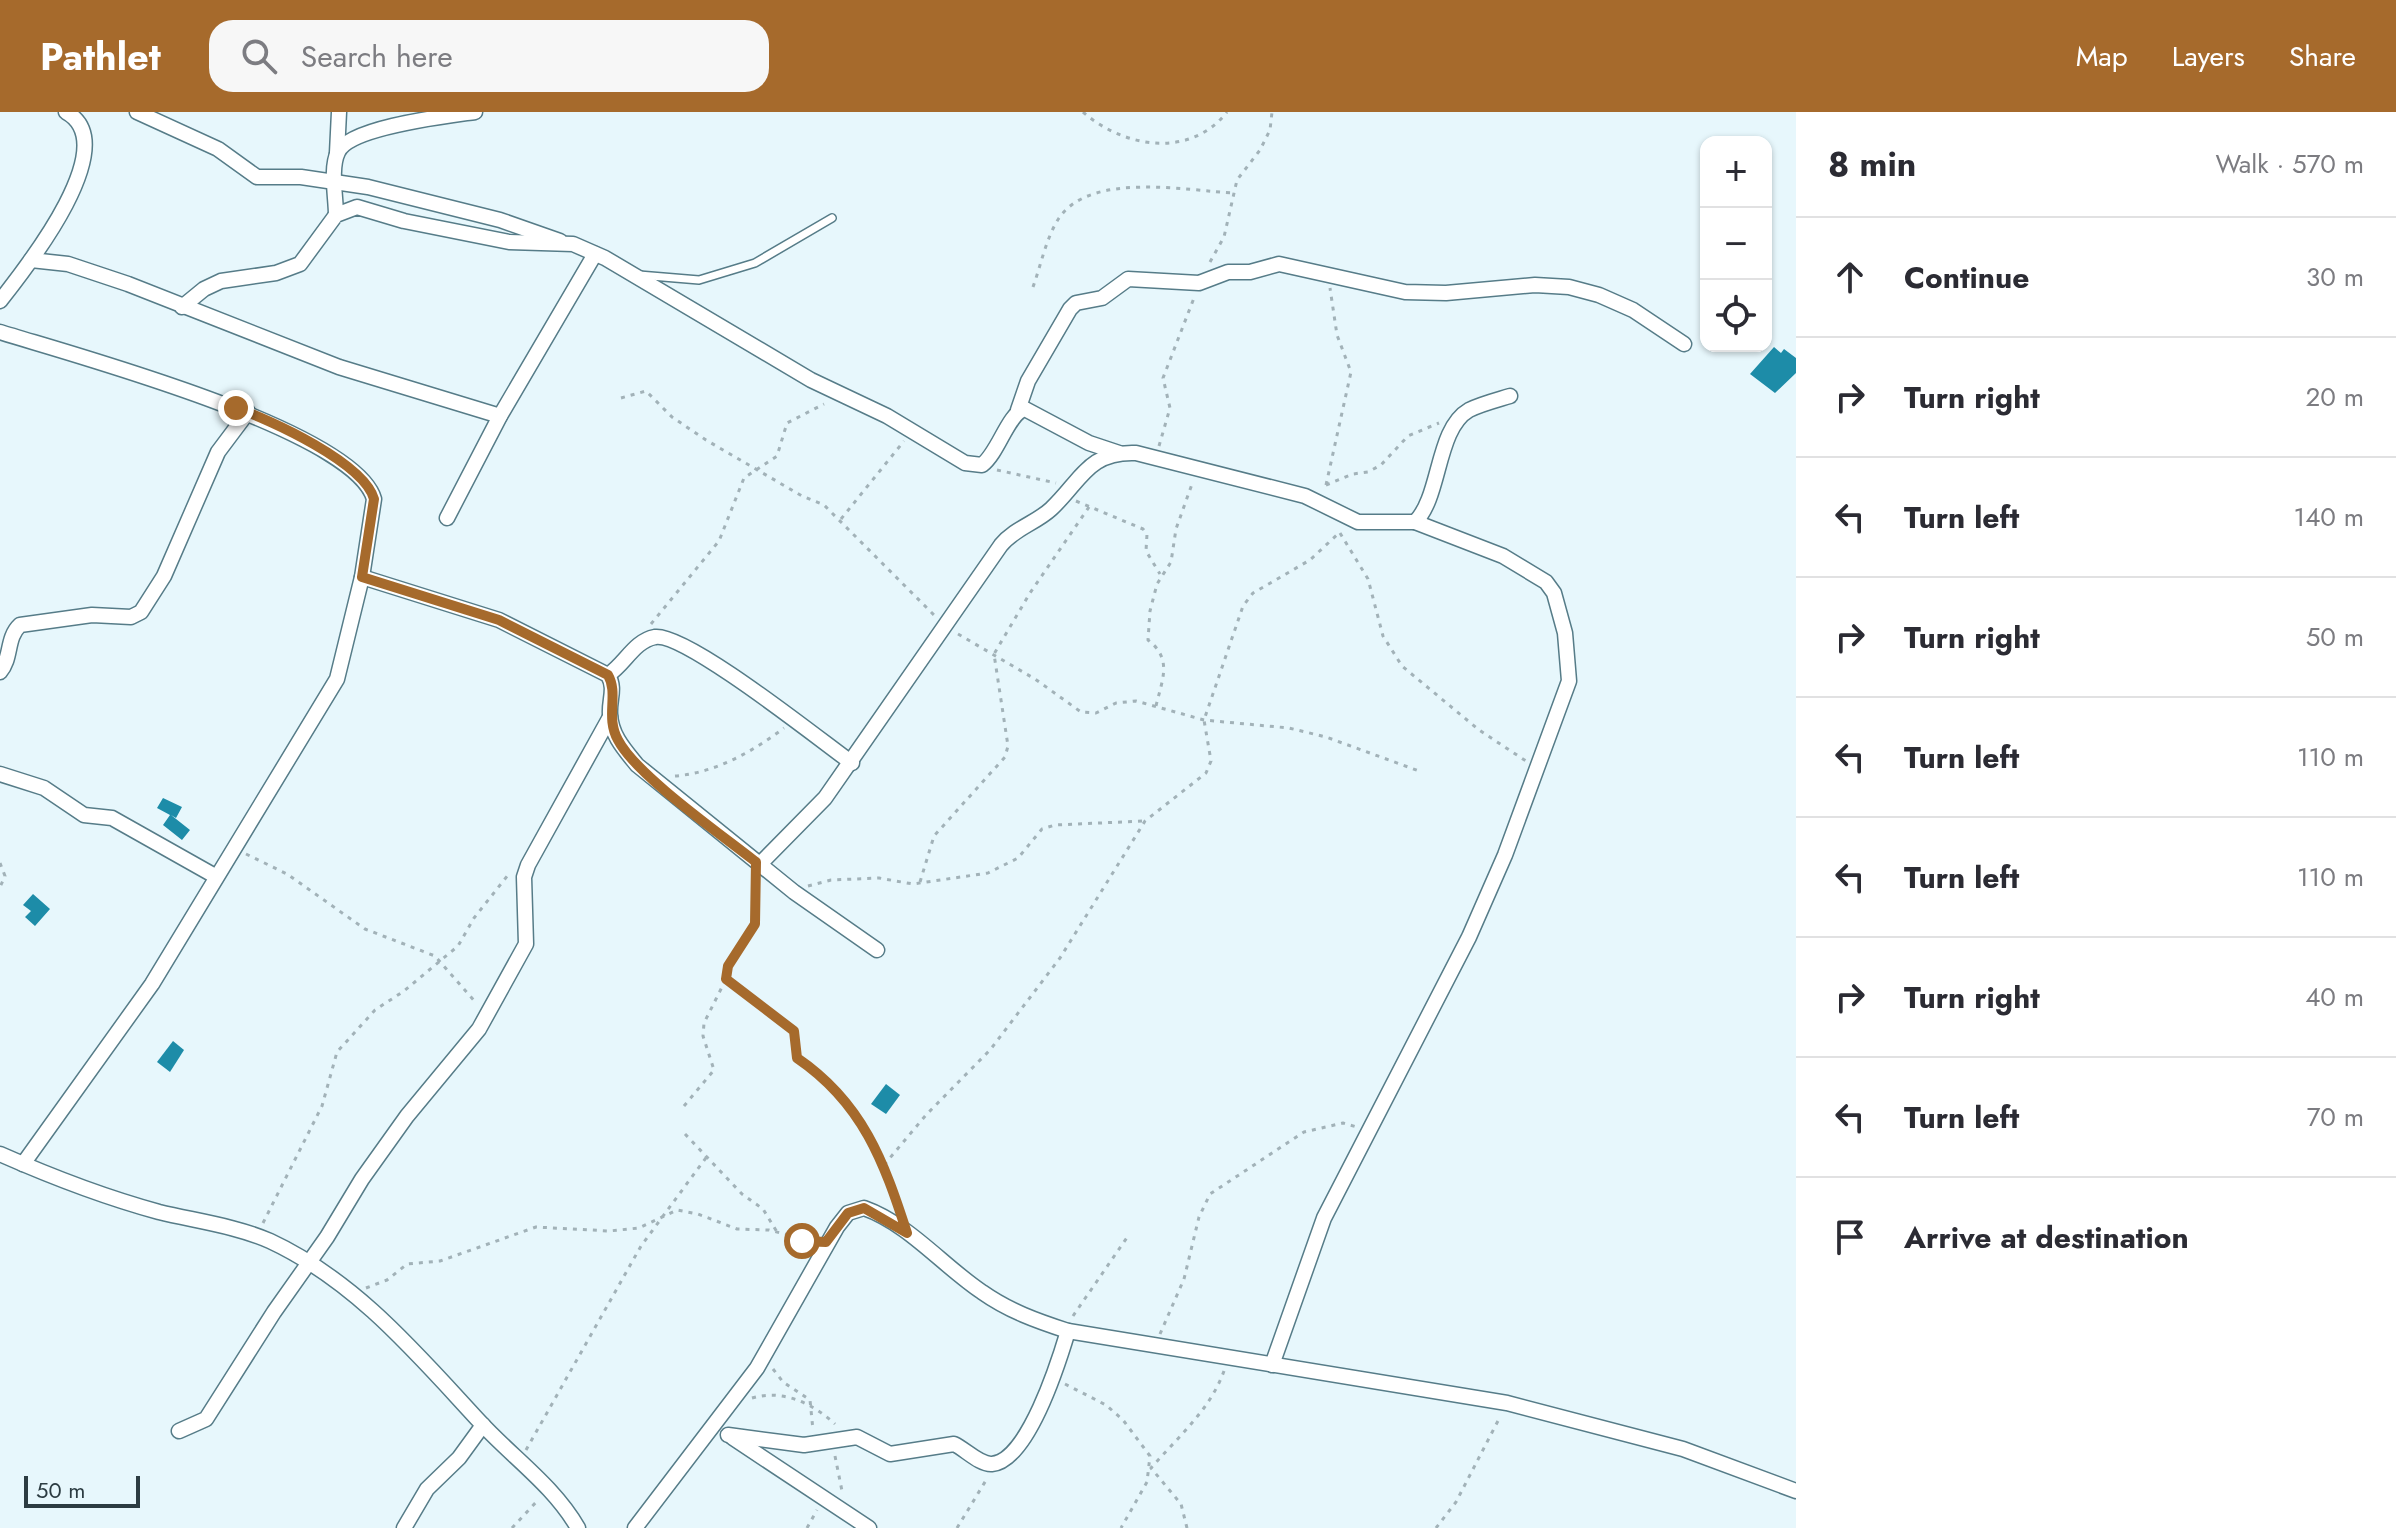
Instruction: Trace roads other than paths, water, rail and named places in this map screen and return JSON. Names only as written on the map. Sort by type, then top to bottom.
[{"type":"street","points":[[137,112],[218,149],[257,177],[310,178],[406,196],[500,220],[595,254],[965,463],[982,465],[991,458],[1018,410],[1028,381],[1070,309],[1076,303],[1102,298],[1128,279],[1199,283],[1228,272],[1250,272],[1279,264],[1405,292],[1446,293],[1535,285],[1569,287],[1599,295],[1633,310],[1684,344]]},
{"type":"street","points":[[336,215],[339,112]]},
{"type":"street","points":[[337,153],[356,137],[475,112]]},
{"type":"street","points":[[3,295],[64,212],[75,183],[85,134],[80,121],[71,113]]},
{"type":"street","points":[[182,307],[204,289],[221,281],[276,273],[300,264],[336,215],[357,207],[404,221],[509,242],[564,242]]},
{"type":"street","points":[[447,518],[500,416],[595,254]]},
{"type":"street","points":[[31,260],[68,264],[339,367],[500,416]]},
{"type":"street","points":[[0,332],[248,412],[356,472],[371,488],[374,499],[362,577],[337,679],[232,847],[152,984],[23,1164]]},
{"type":"street","points":[[1415,522],[1426,507],[1454,427],[1466,411],[1510,396]]},
{"type":"street","points":[[1018,410],[1031,410],[1089,443],[1119,453],[1194,466],[1305,496],[1358,522],[1415,522],[1503,556],[1546,582],[1554,593],[1565,633],[1569,681],[1538,770],[1469,937],[1324,1218],[1272,1365]]},
{"type":"street","points":[[0,672],[7,663],[12,635],[20,625],[92,615],[131,617],[141,612],[164,576],[218,452],[248,412]]},
{"type":"street","points":[[758,864],[825,798],[852,763],[1010,534],[1050,510],[1090,465],[1119,453]]},
{"type":"street","points":[[179,1431],[206,1419],[407,1116],[486,1015],[526,944],[524,877],[610,717],[613,694],[608,675],[499,620],[362,577]]},
{"type":"street","points":[[608,675],[624,664],[642,642],[661,637],[675,640],[852,763]]},
{"type":"street","points":[[610,717],[619,742],[651,777],[794,892],[877,950]]},
{"type":"street","points":[[0,774],[44,788],[84,815],[112,818],[215,876]]},
{"type":"street","points":[[0,1154],[105,1196],[253,1235],[308,1262],[352,1295],[421,1355],[483,1425],[543,1482],[578,1528]]},
{"type":"street","points":[[635,1528],[763,1356],[826,1242],[848,1213],[864,1208],[907,1233],[981,1292],[1024,1317],[1068,1331],[1507,1403],[1683,1449],[1796,1491]]},
{"type":"street","points":[[728,1435],[804,1445],[850,1438],[865,1440],[890,1454],[954,1444],[987,1464],[997,1464],[1009,1457],[1027,1432],[1057,1370],[1068,1331]]},
{"type":"street","points":[[404,1528],[427,1489],[459,1458],[483,1425]]},
{"type":"street","points":[[712,1425],[869,1528]]},
{"type":"lane","points":[[633,275],[699,280],[755,263],[832,218]]}]
